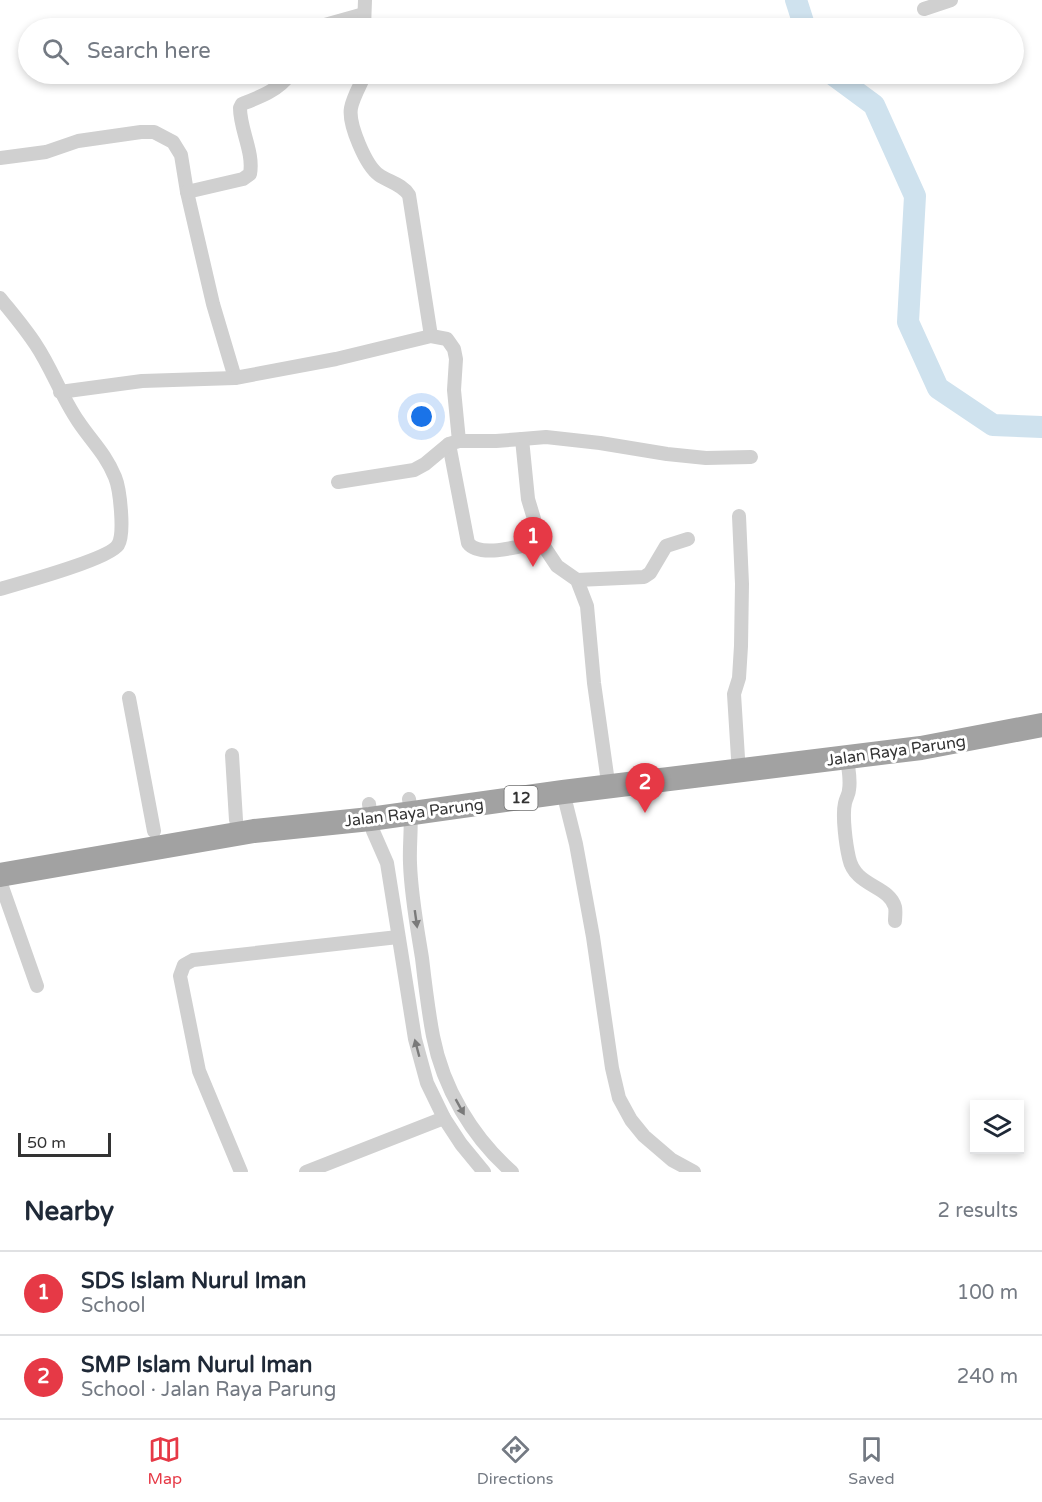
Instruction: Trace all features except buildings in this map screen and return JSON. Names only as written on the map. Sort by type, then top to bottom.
[{"type":"highway","name":"Jalan Raya Parung","points":[[0,875],[369,811],[563,792],[774,760],[1042,712]]},
{"type":"highway","name":"Jalan Raya Parung","points":[[410,806],[554,779],[607,775],[738,758],[774,760],[847,758],[921,748],[1042,725]]},
{"type":"highway","name":"Jalan Raya Parung","points":[[0,862],[154,831],[236,820],[369,811]]},
{"type":"street","points":[[924,9],[951,0]]},
{"type":"street","points":[[338,18],[365,7]]},
{"type":"street","points":[[187,192],[243,179],[250,174],[247,138],[240,117],[240,108],[242,104],[281,84]]},
{"type":"street","points":[[361,84],[351,108],[353,126],[369,166],[376,173],[402,187],[409,195],[432,336]]},
{"type":"street","points":[[0,158],[46,152],[78,141],[154,132],[172,142],[181,155],[187,192],[213,304],[235,378]]},
{"type":"street","points":[[0,298],[37,346],[60,392],[78,421],[104,454],[116,480],[121,519],[120,540],[118,546],[111,551],[94,559],[0,589]]},
{"type":"street","points":[[60,392],[142,381],[235,378],[336,359],[432,336],[447,339],[454,349],[456,359],[454,443],[468,543],[470,547],[482,550],[501,550],[541,542]]},
{"type":"street","points":[[338,482],[414,470],[454,443],[546,437],[706,458],[751,457]]},
{"type":"street","points":[[522,439],[528,499],[541,542],[557,566],[577,580],[587,606],[594,683],[607,775]]},
{"type":"street","points":[[738,758],[734,694],[739,678],[741,646],[742,585],[739,516]]},
{"type":"street","points":[[577,580],[644,577],[650,573],[666,546],[688,539]]},
{"type":"street","points":[[129,698],[154,831]]},
{"type":"street","points":[[232,755],[236,820]]},
{"type":"street","points":[[847,758],[850,779],[845,803],[845,817],[849,859],[853,870],[862,880],[886,893],[895,906],[895,921]]},
{"type":"street","points":[[563,792],[576,844],[593,937],[612,1068],[619,1098],[631,1120],[644,1136],[672,1160],[694,1172]]},
{"type":"street","points":[[410,806],[411,879],[433,1037],[444,1077],[460,1109],[476,1133],[498,1160],[512,1172]]},
{"type":"street","points":[[369,811],[374,831],[384,853],[391,882],[415,1039],[427,1083],[444,1118],[461,1144],[484,1172]]},
{"type":"street","points":[[384,853],[410,849]]},
{"type":"street","points":[[391,882],[411,879]]},
{"type":"street","points":[[0,881],[37,986]]},
{"type":"street","points":[[241,1172],[199,1071],[180,976],[184,965],[193,960],[398,937]]},
{"type":"street","points":[[427,1083],[444,1077]]},
{"type":"street","points":[[306,1172],[444,1118]]},
{"type":"waterway","points":[[796,0],[802,18]]},
{"type":"waterway","points":[[846,84],[874,105],[915,196],[908,322],[938,388],[993,425],[1042,427]]},
{"type":"place","name":"SDS Islam Nurul Iman","points":[[533,567]]},
{"type":"place","name":"SMP Islam Nurul Iman","points":[[645,813]]}]
